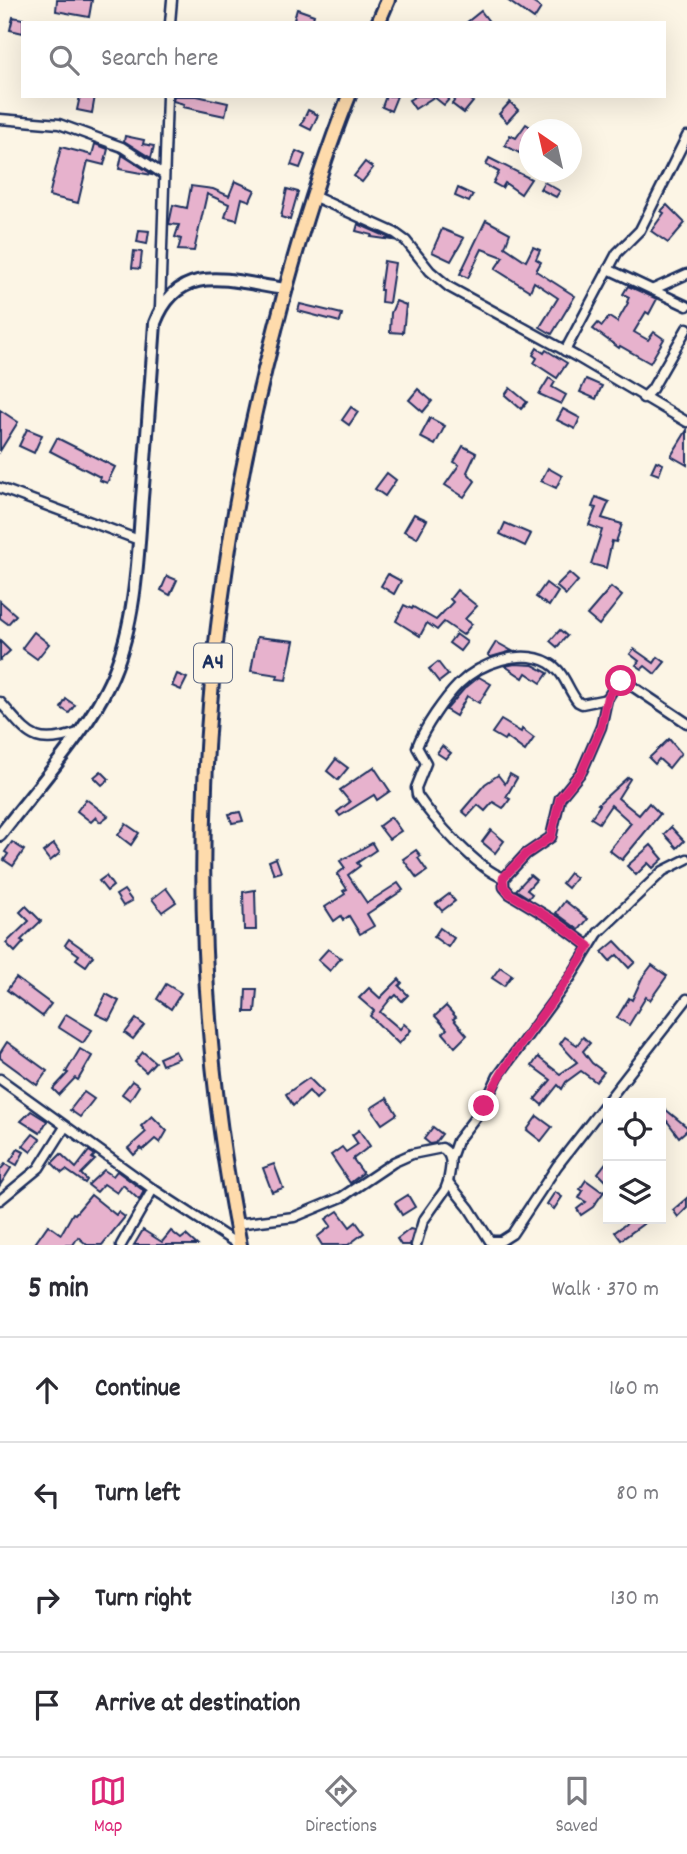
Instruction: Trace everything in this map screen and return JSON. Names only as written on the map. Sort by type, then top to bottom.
[{"type":"highway","points":[[379,21],[388,0]]},
{"type":"highway","name":"A4","points":[[239,1245],[220,1128],[203,926],[202,815],[211,694],[223,579],[250,433],[285,289],[313,196],[348,98]]},
{"type":"main road","points":[[0,835],[78,733],[101,698],[122,648],[130,613],[139,540],[155,323],[160,309],[180,287],[208,278],[285,289]]},
{"type":"street","points":[[170,21],[172,0]]},
{"type":"street","points":[[160,309],[167,98]]},
{"type":"street","points":[[0,118],[59,124],[122,147],[163,174]]},
{"type":"street","points":[[565,351],[617,253],[640,230],[687,136]]},
{"type":"street","points":[[313,196],[395,233],[430,271],[449,287],[687,422]]},
{"type":"street","points":[[608,269],[687,306]]},
{"type":"street","points":[[654,289],[687,274]]},
{"type":"street","points":[[643,398],[652,389],[687,328]]},
{"type":"street","points":[[0,488],[139,540]]},
{"type":"street","points":[[503,878],[482,867],[417,795],[416,788],[426,764],[417,747],[422,734],[459,683],[489,663],[511,658],[538,658],[549,663],[560,671],[578,702],[582,704],[607,699]]},
{"type":"street","points":[[503,878],[526,854],[551,837],[560,798],[582,771],[601,727],[607,699],[617,683],[625,682],[687,723]]},
{"type":"street","points":[[0,702],[27,732],[43,740],[59,739],[78,733]]},
{"type":"street","points":[[416,1245],[423,1221],[445,1190],[457,1141],[484,1106],[498,1076],[570,978],[598,933],[663,871],[687,859]]},
{"type":"street","points":[[503,878],[504,887],[510,894],[555,921],[589,946]]},
{"type":"street","points":[[448,1182],[490,1241],[500,1241],[512,1234],[557,1166],[687,999]]},
{"type":"street","points":[[0,1079],[153,1189],[239,1245]]},
{"type":"street","points":[[0,1199],[39,1168],[65,1127]]},
{"type":"street","points":[[236,1224],[294,1217],[342,1196],[394,1162],[412,1154],[442,1148],[451,1158]]},
{"type":"street","points":[[121,1245],[153,1189]]},
{"type":"building","points":[[57,0],[92,0],[89,17],[56,11]]},
{"type":"building","points":[[507,0],[529,0],[541,8],[534,19]]},
{"type":"building","points":[[297,9],[314,15],[312,21],[294,21]]},
{"type":"building","points":[[481,11],[488,21],[468,21]]},
{"type":"building","points":[[13,17],[23,19],[21,33],[10,30]]},
{"type":"building","points":[[80,98],[95,98],[92,113],[77,110]]},
{"type":"building","points":[[174,98],[206,98],[228,103],[225,116],[183,107],[184,104],[173,101]]},
{"type":"building","points":[[385,98],[396,98],[391,111],[382,107]]},
{"type":"building","points":[[412,98],[432,98],[415,109],[409,100]]},
{"type":"building","points":[[435,98],[450,98],[444,105]]},
{"type":"building","points":[[456,98],[468,98],[473,102],[464,113],[452,104]]},
{"type":"building","points":[[510,102],[518,110],[507,122],[499,114]]},
{"type":"building","points":[[308,110],[318,115],[311,130],[301,125]]},
{"type":"building","points":[[519,134],[519,153],[505,145],[510,135],[516,138]]},
{"type":"building","points":[[125,136],[144,140],[143,144],[154,146],[151,158],[124,141]]},
{"type":"building","points":[[95,144],[108,149],[104,165],[88,161],[78,203],[49,196],[61,147],[92,155]]},
{"type":"building","points":[[296,151],[305,155],[300,168],[291,165]]},
{"type":"building","points":[[122,155],[152,174],[152,175],[119,169]]},
{"type":"building","points":[[489,158],[519,173],[519,182],[529,182],[521,194],[505,183],[502,188],[493,183],[499,172],[486,165]]},
{"type":"building","points":[[365,162],[373,168],[362,182],[354,176]]},
{"type":"building","points":[[235,181],[255,190],[250,201],[242,198],[237,220],[225,217],[229,204],[207,194],[194,251],[178,250],[181,239],[175,237],[179,225],[169,224],[173,205],[187,208],[191,186],[213,189],[229,196]]},
{"type":"building","points":[[544,182],[560,191],[556,197],[540,189]]},
{"type":"building","points":[[458,188],[473,195],[469,202],[455,196]]},
{"type":"building","points":[[287,189],[298,192],[290,220],[281,217]]},
{"type":"building","points":[[667,205],[685,223],[668,243],[651,231]]},
{"type":"building","points":[[486,220],[510,233],[505,247],[526,261],[533,247],[540,250],[536,259],[541,262],[536,271],[575,296],[552,334],[540,327],[558,298],[534,282],[530,291],[495,269],[503,257],[482,249],[468,278],[460,274]]},
{"type":"building","points":[[358,224],[393,240],[371,237],[372,235],[356,231]]},
{"type":"building","points":[[442,229],[464,238],[451,261],[432,252]]},
{"type":"building","points":[[139,230],[149,231],[147,244],[137,242]]},
{"type":"building","points":[[134,251],[142,252],[140,269],[132,268]]},
{"type":"building","points":[[384,261],[395,263],[389,303],[381,302]]},
{"type":"building","points":[[628,286],[657,299],[634,332],[648,340],[654,332],[664,339],[650,363],[620,346],[619,348],[593,329],[598,323],[602,326],[609,317],[617,322],[628,303],[629,297],[623,294]]},
{"type":"building","points":[[396,301],[406,305],[403,333],[390,332],[391,313]]},
{"type":"building","points":[[300,304],[342,314],[340,322],[298,311]]},
{"type":"building","points":[[537,348],[544,353],[546,350],[567,363],[557,378],[534,363],[537,358],[533,355]]},
{"type":"building","points":[[549,378],[555,382],[552,387],[566,395],[561,404],[539,394]]},
{"type":"building","points":[[586,379],[602,386],[596,399],[580,392]]},
{"type":"building","points":[[510,388],[527,402],[521,409],[505,395]]},
{"type":"building","points":[[418,389],[432,401],[423,412],[409,400]]},
{"type":"building","points":[[351,407],[358,412],[349,425],[342,420]]},
{"type":"building","points":[[563,409],[580,418],[575,429],[557,420]]},
{"type":"building","points":[[0,410],[18,422],[0,451]]},
{"type":"building","points":[[430,418],[445,426],[435,445],[420,437]]},
{"type":"building","points":[[27,429],[42,435],[34,453],[19,446]]},
{"type":"building","points":[[687,430],[687,465],[671,456]]},
{"type":"building","points":[[57,438],[115,467],[107,483],[50,451]]},
{"type":"building","points":[[463,446],[476,453],[467,472],[475,481],[464,497],[445,485],[459,465],[454,462]]},
{"type":"building","points":[[656,461],[663,464],[659,475],[651,472]]},
{"type":"building","points":[[548,468],[562,476],[556,488],[541,481]]},
{"type":"building","points":[[387,473],[396,480],[385,496],[375,489]]},
{"type":"building","points":[[596,497],[609,502],[602,518],[622,524],[616,542],[612,541],[606,568],[591,564],[602,530],[589,525],[596,508],[592,507]]},
{"type":"building","points":[[414,514],[427,520],[417,538],[404,531]]},
{"type":"building","points":[[505,523],[531,534],[525,546],[500,534]]},
{"type":"building","points":[[569,573],[578,581],[566,595],[556,586]]},
{"type":"building","points":[[388,574],[401,581],[394,594],[381,586]]},
{"type":"building","points":[[167,576],[177,580],[170,595],[161,590]]},
{"type":"building","points":[[546,583],[558,592],[549,606],[536,597]]},
{"type":"building","points":[[611,587],[622,596],[599,625],[587,615]]},
{"type":"building","points":[[457,590],[477,606],[465,619],[472,624],[463,635],[444,622],[437,630],[427,623],[420,636],[396,621],[404,605],[436,620],[453,602],[450,599]]},
{"type":"building","points":[[0,601],[16,615],[8,624],[0,618]]},
{"type":"building","points":[[560,630],[567,636],[557,647],[550,641]]},
{"type":"building","points":[[34,632],[49,644],[37,659],[22,648]]},
{"type":"building","points":[[456,634],[467,642],[460,651],[449,643]]},
{"type":"building","points":[[257,637],[294,641],[286,680],[277,679],[278,675],[251,671]]},
{"type":"building","points":[[0,641],[10,651],[0,660]]},
{"type":"building","points":[[496,642],[512,651],[491,657],[488,655]]},
{"type":"building","points":[[634,649],[654,663],[658,657],[665,662],[655,674],[645,666],[642,669],[636,665],[639,661],[630,654]]},
{"type":"building","points":[[438,662],[448,675],[439,682],[429,669]]},
{"type":"building","points":[[533,665],[548,673],[541,683],[526,673],[523,678],[505,666]]},
{"type":"building","points":[[177,674],[187,678],[181,690],[172,686]]},
{"type":"building","points":[[479,677],[491,684],[479,703],[467,696],[456,716],[446,710],[464,689]]},
{"type":"building","points":[[66,699],[75,705],[69,713],[61,708]]},
{"type":"building","points":[[501,720],[521,732],[522,729],[534,738],[525,751],[506,737],[504,740],[492,733]]},
{"type":"building","points":[[669,739],[681,753],[669,768],[659,759],[655,764],[649,758]]},
{"type":"building","points":[[442,746],[451,753],[446,759],[437,753]]},
{"type":"building","points":[[336,759],[348,768],[338,780],[327,771]]},
{"type":"building","points":[[374,767],[390,791],[377,800],[374,795],[340,816],[337,812],[350,802],[340,790]]},
{"type":"building","points":[[101,771],[109,779],[102,785],[94,777]]},
{"type":"building","points":[[510,774],[517,778],[506,797],[510,799],[503,808],[493,802],[485,811],[478,805],[468,816],[462,811],[485,784],[498,775],[505,784]]},
{"type":"building","points":[[628,777],[630,779],[618,798],[639,815],[649,803],[660,814],[622,860],[609,850],[631,823],[611,805],[599,823],[591,818],[600,805],[598,804]]},
{"type":"building","points":[[86,799],[108,816],[100,822],[96,817],[91,822],[77,811]]},
{"type":"building","points":[[240,812],[243,821],[232,823],[229,814]]},
{"type":"building","points":[[391,817],[401,831],[389,839],[379,826]]},
{"type":"building","points":[[126,824],[139,833],[131,845],[118,835]]},
{"type":"building","points":[[671,827],[684,841],[677,848],[664,834]]},
{"type":"building","points":[[491,830],[504,841],[495,853],[482,842]]},
{"type":"building","points":[[12,842],[24,850],[13,866],[4,860],[8,854],[5,852]]},
{"type":"building","points":[[372,843],[376,850],[357,863],[360,866],[348,875],[367,903],[398,883],[403,890],[367,914],[374,926],[360,934],[349,916],[343,920],[341,916],[334,921],[325,907],[345,894],[343,891],[347,889],[337,874],[345,868],[340,861]]},
{"type":"building","points":[[54,844],[60,853],[50,861],[43,852]]},
{"type":"building","points":[[651,845],[663,859],[653,868],[648,863],[636,875],[627,866]]},
{"type":"building","points":[[416,850],[427,871],[417,878],[403,859]]},
{"type":"building","points":[[276,858],[281,872],[274,874],[269,861]]},
{"type":"building","points":[[570,873],[576,878],[568,888],[562,883]]},
{"type":"building","points":[[530,875],[536,880],[527,890],[532,894],[529,898],[516,890]]},
{"type":"building","points":[[106,876],[113,886],[107,891],[99,881]]},
{"type":"building","points":[[166,888],[176,902],[162,912],[152,899]]},
{"type":"building","points":[[124,890],[132,901],[123,906],[116,895]]},
{"type":"building","points":[[255,890],[256,930],[244,930],[243,892]]},
{"type":"building","points":[[449,894],[455,901],[442,911],[436,904]]},
{"type":"building","points":[[565,901],[588,919],[579,930],[556,913]]},
{"type":"building","points":[[26,906],[41,921],[21,940],[24,942],[15,952],[6,943],[29,921],[20,912]]},
{"type":"building","points":[[440,928],[454,938],[448,947],[434,937]]},
{"type":"building","points":[[69,939],[93,956],[86,966],[76,959],[79,955],[65,945]]},
{"type":"building","points":[[615,941],[635,962],[629,968],[617,955],[610,961],[602,952]]},
{"type":"building","points":[[328,949],[341,958],[330,971],[318,960]]},
{"type":"building","points":[[652,965],[667,976],[650,1000],[646,997],[629,1025],[617,1018],[629,998],[632,1000],[642,978]]},
{"type":"building","points":[[500,967],[512,975],[504,986],[492,978]]},
{"type":"building","points":[[16,978],[51,1004],[42,1016],[7,990]]},
{"type":"building","points":[[399,979],[402,983],[399,986],[408,995],[402,1001],[396,995],[392,997],[380,1012],[400,1029],[404,1024],[411,1030],[399,1044],[370,1016],[374,1011],[359,998],[369,988],[380,998]]},
{"type":"building","points":[[166,984],[181,993],[171,1009],[157,999]]},
{"type":"building","points":[[246,989],[257,989],[255,1012],[245,1012]]},
{"type":"building","points":[[106,994],[119,1001],[109,1020],[96,1014]]},
{"type":"building","points":[[446,1006],[467,1035],[455,1047],[443,1033],[447,1029],[435,1016]]},
{"type":"building","points":[[66,1014],[92,1030],[83,1043],[58,1027]]},
{"type":"building","points":[[136,1019],[144,1025],[133,1039],[125,1033]]},
{"type":"building","points":[[565,1037],[577,1045],[583,1037],[590,1043],[583,1051],[592,1063],[604,1072],[596,1082],[581,1071],[566,1082],[562,1089],[558,1085],[542,1105],[535,1099],[551,1080],[532,1066],[538,1057],[560,1074],[577,1062],[560,1044]]},
{"type":"building","points":[[7,1042],[47,1071],[37,1085],[0,1058]]},
{"type":"building","points":[[80,1049],[92,1056],[78,1080],[75,1078],[59,1095],[53,1089],[68,1073],[66,1072]]},
{"type":"building","points":[[175,1051],[179,1058],[162,1065],[159,1058]]},
{"type":"building","points":[[143,1052],[155,1062],[146,1072],[135,1062]]},
{"type":"building","points":[[309,1078],[323,1092],[316,1099],[309,1091],[293,1106],[286,1094]]},
{"type":"building","points":[[132,1081],[139,1086],[130,1100],[122,1094]]},
{"type":"building","points":[[84,1092],[94,1099],[80,1117],[70,1110]]},
{"type":"building","points":[[387,1098],[397,1114],[382,1124],[371,1108]]},
{"type":"building","points":[[666,1110],[687,1127],[687,1130],[679,1137],[667,1121]]},
{"type":"building","points":[[31,1111],[47,1121],[40,1133],[21,1121]]},
{"type":"building","points":[[152,1116],[167,1131],[160,1143],[155,1139],[134,1155],[128,1148],[146,1132],[141,1126]]},
{"type":"building","points":[[537,1116],[552,1127],[541,1141],[527,1130]]},
{"type":"building","points":[[433,1127],[442,1134],[435,1143],[430,1144],[424,1139]]},
{"type":"building","points":[[359,1130],[370,1146],[353,1159],[363,1173],[350,1183],[331,1155],[342,1147],[346,1152],[358,1144],[352,1135]]},
{"type":"building","points":[[33,1134],[40,1139],[31,1152],[23,1146]]},
{"type":"building","points":[[18,1149],[24,1152],[17,1165],[10,1161]]},
{"type":"building","points":[[89,1151],[95,1155],[92,1158],[95,1160],[81,1174],[87,1180],[85,1183],[66,1170],[62,1173],[52,1163],[61,1154],[76,1168]]},
{"type":"building","points":[[5,1164],[11,1168],[0,1185],[0,1170]]},
{"type":"building","points":[[274,1164],[283,1188],[272,1192],[263,1168]]},
{"type":"building","points":[[104,1170],[113,1176],[117,1171],[144,1191],[139,1200],[123,1185],[117,1193],[104,1184],[97,1192],[88,1185]]},
{"type":"building","points":[[586,1180],[603,1190],[593,1207],[581,1215],[577,1209],[586,1202],[579,1198],[583,1191],[580,1189]]},
{"type":"building","points":[[555,1192],[562,1197],[554,1209],[547,1204]]},
{"type":"building","points":[[91,1195],[116,1215],[118,1212],[125,1217],[102,1245],[87,1245],[78,1237],[73,1245],[34,1245],[48,1225],[61,1234],[73,1213],[75,1214]]},
{"type":"building","points":[[408,1195],[415,1207],[402,1215],[395,1203]]},
{"type":"building","points":[[687,1198],[687,1208],[678,1217],[673,1210]]},
{"type":"building","points":[[338,1211],[350,1227],[356,1222],[364,1233],[348,1245],[322,1245],[317,1237],[331,1226],[326,1219]]},
{"type":"building","points":[[626,1224],[643,1224],[621,1240],[615,1232]]},
{"type":"building","points":[[410,1229],[414,1230],[410,1245],[401,1245],[397,1239]]},
{"type":"building","points":[[143,1230],[162,1242],[171,1231],[181,1239],[186,1235],[197,1245],[134,1245]]},
{"type":"route","points":[[484,1106],[498,1076],[570,978],[589,946],[555,921],[510,894],[504,887],[503,878],[526,854],[551,837],[560,798],[582,771],[601,727],[607,699],[621,681]]}]
